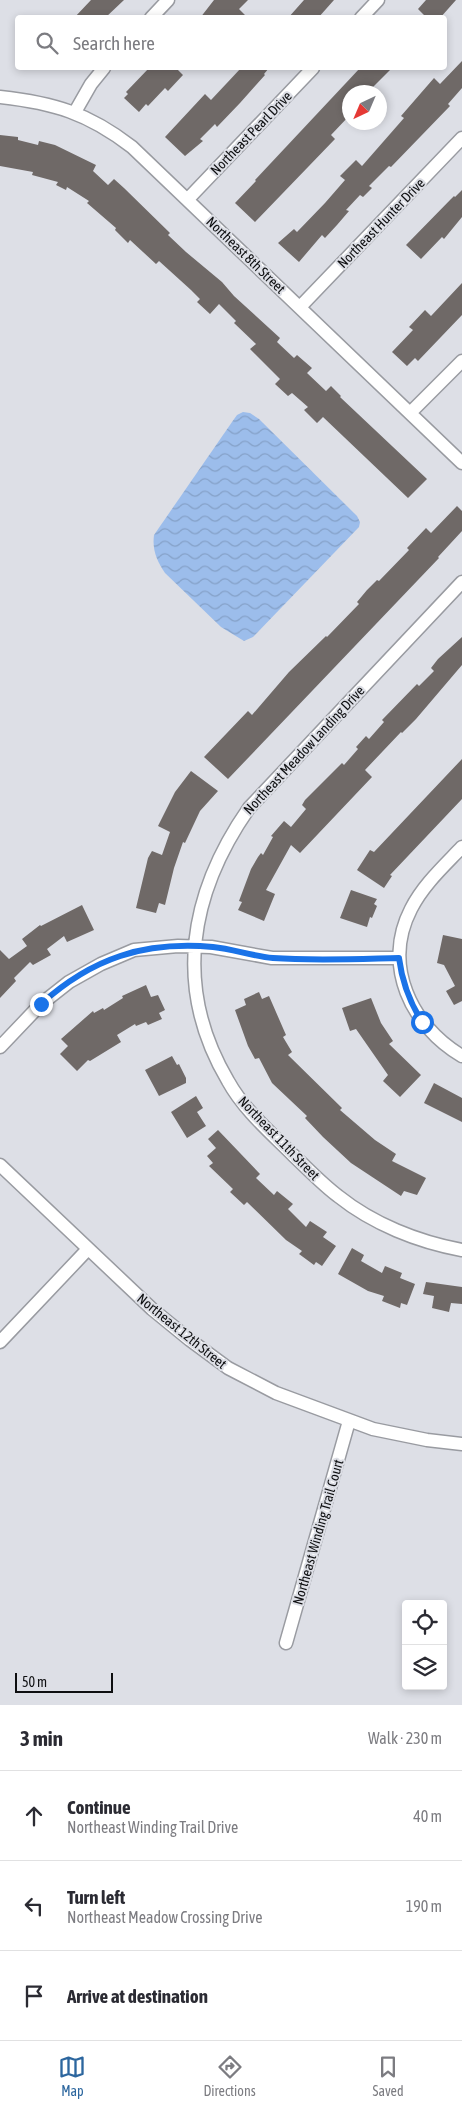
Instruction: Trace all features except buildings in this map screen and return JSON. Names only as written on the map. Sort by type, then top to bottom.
[{"type":"street","points":[[154,15],[168,0]]},
{"type":"street","points":[[364,15],[378,0]]},
{"type":"street","points":[[75,112],[91,84],[102,70]]},
{"type":"street","name":"Northeast Pearl Drive","points":[[188,199],[312,70]]},
{"type":"street","name":"Northeast 8th Street","points":[[0,97],[50,104],[75,112],[115,134],[132,147],[462,463]]},
{"type":"street","name":"Northeast Hunter Drive","points":[[300,307],[462,138]]},
{"type":"street","points":[[410,413],[462,361]]},
{"type":"street","name":"Northeast Meadow Landing Drive","points":[[194,946],[204,899],[220,854],[249,808],[462,582]]},
{"type":"street","points":[[462,847],[424,889],[411,910],[403,931],[399,958],[402,980],[412,1006],[422,1022],[439,1040],[462,1056]]},
{"type":"street","points":[[0,1047],[54,993],[85,972],[134,950],[194,946],[217,948],[272,958],[399,958]]},
{"type":"street","name":"Northeast 11th Street","points":[[194,946],[195,996],[206,1037],[228,1083],[259,1122],[321,1181],[358,1210],[424,1241],[462,1250]]},
{"type":"street","name":"Northeast 12th Street","points":[[0,1165],[152,1309],[228,1368],[276,1393],[373,1429],[427,1440],[462,1444]]},
{"type":"street","points":[[0,1342],[88,1249]]},
{"type":"street","name":"Northeast Winding Trail Court","points":[[286,1643],[349,1420]]},
{"type":"water","points":[[243,412],[250,413],[259,419],[357,516],[360,522],[359,527],[253,637],[244,641],[221,627],[165,573],[156,555],[154,546],[154,535],[237,415]]},
{"type":"route","points":[[41,1004],[85,972],[134,950],[178,946],[211,947],[272,958],[399,958],[402,980],[412,1006],[422,1022]]}]
